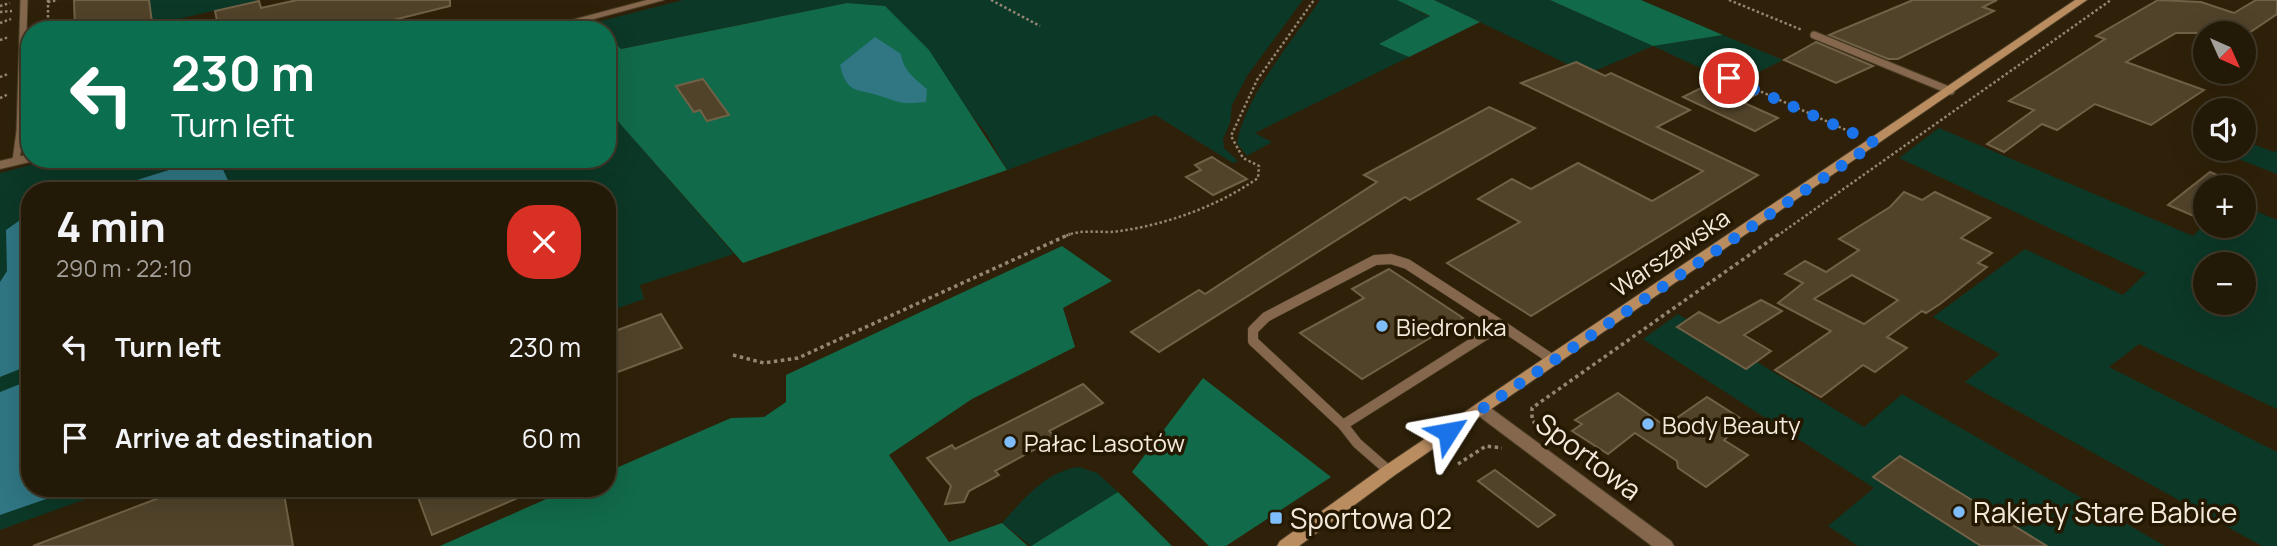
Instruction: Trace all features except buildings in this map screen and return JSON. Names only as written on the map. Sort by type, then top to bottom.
[{"type":"main road","name":"Warszawska","points":[[1286,546],[1389,471],[2082,0]]},
{"type":"street","points":[[575,21],[659,0]]},
{"type":"street","points":[[0,165],[21,160]]},
{"type":"street","name":"Sportowa","points":[[1482,410],[1665,546]]},
{"type":"lane","points":[[23,21],[24,0]]},
{"type":"lane","points":[[1814,35],[1951,91]]},
{"type":"lane","points":[[21,98],[21,141]]},
{"type":"lane","points":[[1389,471],[1253,341],[1253,330],[1266,317],[1376,260],[1391,260],[1407,264],[1553,360]]},
{"type":"lane","points":[[1343,425],[1501,325]]},
{"type":"path","points":[[0,6],[14,0]]},
{"type":"path","points":[[48,21],[48,1],[58,0]]},
{"type":"path","points":[[991,0],[1040,26]]},
{"type":"path","points":[[733,355],[764,363],[798,358],[1074,232],[1120,232],[1166,220],[1242,191],[1258,178],[1259,166],[1243,158],[1231,136],[1257,80],[1314,0]]},
{"type":"path","points":[[1729,0],[1814,35]]},
{"type":"path","points":[[1544,434],[1532,420],[1532,408],[2110,0]]},
{"type":"path","points":[[1720,73],[1875,143]]},
{"type":"path","points":[[1458,464],[1486,446],[1496,446],[1512,452]]},
{"type":"green space","points":[[149,0],[260,0],[169,21],[152,21]]},
{"type":"green space","points":[[683,0],[1303,0],[1247,76],[1232,105],[1230,123],[1223,139],[1224,148],[1238,161],[1233,163],[1155,115],[1007,170],[986,133],[885,6],[847,3],[620,49],[616,45],[616,21],[601,21]]},
{"type":"green space","points":[[1320,0],[1397,0],[1430,17],[1380,43],[1409,57],[1255,133],[1272,142],[1247,156],[1237,143],[1250,106],[1271,69]]},
{"type":"green space","points":[[1397,0],[1434,0],[1480,22],[1409,57],[1379,44],[1430,16]]},
{"type":"green space","points":[[1434,0],[1550,0],[1653,46],[1588,74]]},
{"type":"green space","points":[[1550,0],[1641,0],[1723,35],[1653,46]]},
{"type":"green space","points":[[847,3],[885,6],[929,50],[1007,170],[743,263],[616,119],[616,44],[621,49]]},
{"type":"green space","points":[[1723,35],[1783,60],[1735,84],[1653,46]]},
{"type":"green space","points":[[616,119],[734,254],[640,285],[644,299],[616,309],[616,182],[21,182],[21,497],[91,497],[0,530],[0,173],[21,168],[616,168]]},
{"type":"green space","points":[[1939,128],[2193,238],[2256,238],[2256,211],[2277,220],[2277,409],[2139,344],[2109,367],[2277,452],[2277,546],[2262,546],[1965,382],[2000,354],[1933,317],[2025,249],[2123,295],[2146,273],[1899,158]]},
{"type":"green space","points":[[2256,145],[2274,152],[2277,150],[2277,174],[2243,161],[2256,161]]},
{"type":"green space","points":[[1062,246],[1112,281],[1063,308],[1075,347],[972,399],[889,455],[949,542],[1002,523],[1028,546],[440,546],[551,497],[616,497],[616,468],[731,418],[764,417],[786,402],[786,375]]},
{"type":"green space","points":[[1678,314],[1864,427],[1902,394],[2165,546],[1858,546],[1828,526],[1874,488],[1643,339]]},
{"type":"green space","points":[[1203,378],[1331,477],[1226,546],[1209,546],[1132,472]]},
{"type":"green space","points":[[1079,467],[1097,473],[1118,492],[1031,546],[1002,523],[1046,480]]},
{"type":"green space","points":[[1118,492],[1172,546],[1031,546]]},
{"type":"water","points":[[875,37],[901,54],[907,69],[927,89],[926,102],[900,102],[855,89],[846,82],[840,65]]},
{"type":"water","points":[[175,168],[222,168],[229,182],[131,182]]},
{"type":"water","points":[[21,219],[21,369],[0,377],[0,282],[7,271],[6,230]]},
{"type":"water","points":[[21,384],[21,497],[52,497],[0,515],[0,392]]},
{"type":"place","name":"Biedronka","points":[[1382,326]]},
{"type":"place","name":"Body Beauty","points":[[1648,424]]},
{"type":"place","name":"Pałac Lasotów","points":[[1010,442]]},
{"type":"place","name":"Rakiety Stare Babice","points":[[1959,512]]},
{"type":"place","name":"Sportowa 02","points":[[1276,518]]},
{"type":"route","points":[[1448,432],[1875,143],[1729,78]]}]
